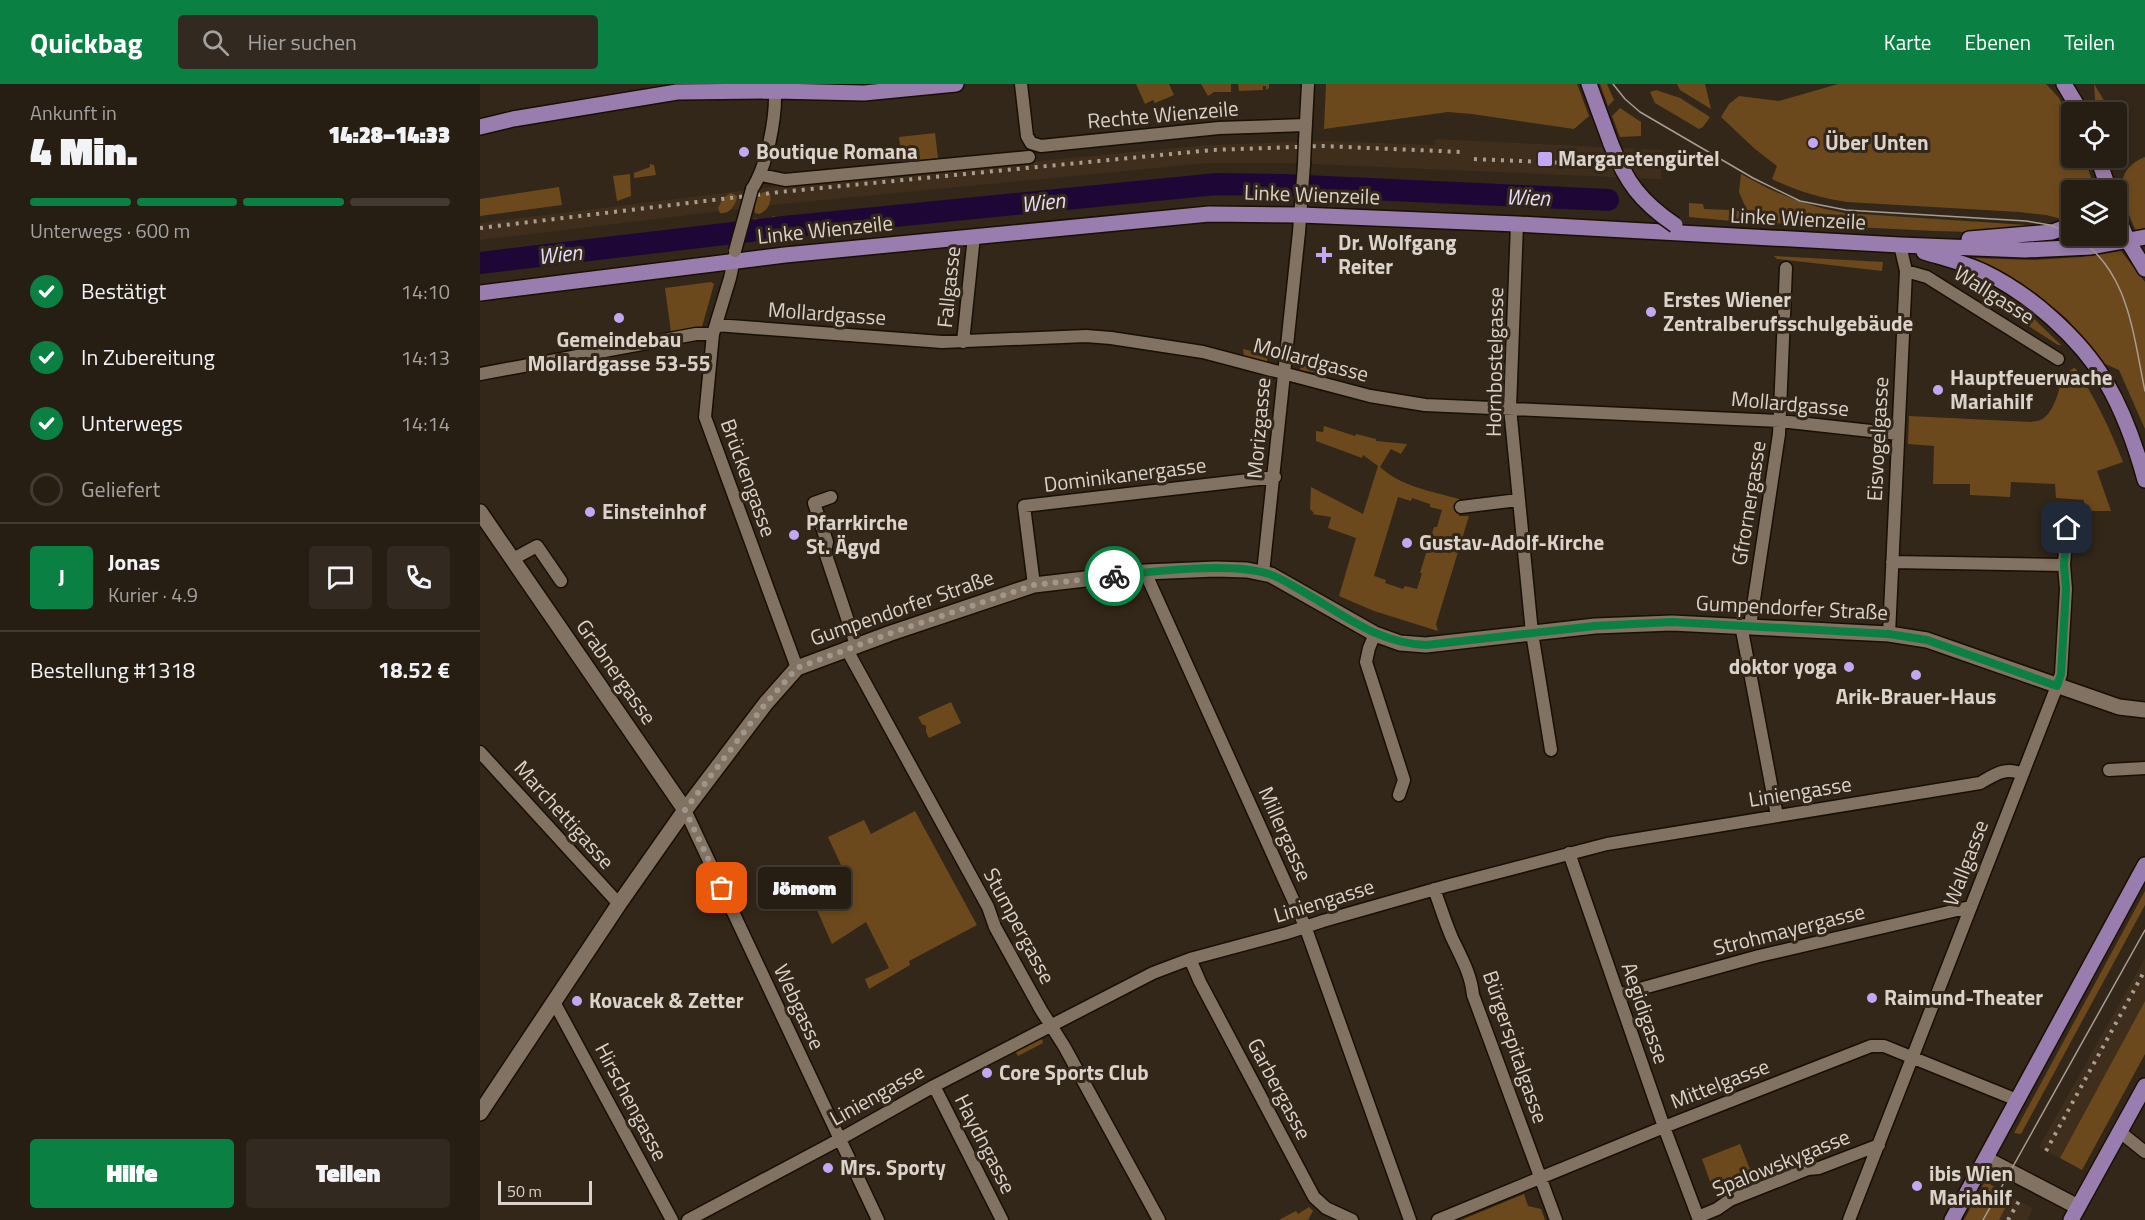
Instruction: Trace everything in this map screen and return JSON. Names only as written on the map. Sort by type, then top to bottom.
[{"type":"main road","points":[[480,127],[677,88],[775,91],[956,84]]},
{"type":"main road","points":[[1589,84],[1624,176],[1649,207],[1689,233]]},
{"type":"main road","points":[[2064,84],[2075,102]]},
{"type":"main road","name":"Linke Wienzeile","points":[[480,294],[734,256],[1199,214],[1302,210],[1900,245],[2052,250],[2091,247],[2145,237]]},
{"type":"main road","points":[[1900,245],[2044,233],[2061,228]]},
{"type":"main road","points":[[2128,241],[2145,269]]},
{"type":"main road","points":[[1900,245],[1947,258],[1984,272],[2033,302],[2055,321],[2086,354],[2106,381],[2145,480]]},
{"type":"main road","points":[[1952,1220],[2145,865]]},
{"type":"main road","points":[[2075,1213],[2145,1086]]},
{"type":"street","name":"Rechte Wienzeile","points":[[1021,84],[1027,136],[1031,143],[1041,146],[1219,128],[1306,125]]},
{"type":"street","name":"Morizgasse","points":[[1263,573],[1302,210],[1308,84]]},
{"type":"street","name":"Brückengasse","points":[[775,91],[775,106],[761,174],[752,189],[730,278],[714,330],[705,417],[797,668]]},
{"type":"street","points":[[761,174],[785,180],[1029,157]]},
{"type":"street","name":"Hornbostelgasse","points":[[1517,224],[1509,408],[1532,633],[1551,750]]},
{"type":"street","name":"Fallgasse","points":[[963,342],[974,236]]},
{"type":"street","name":"Eisvogelgasse","points":[[1889,634],[1906,271],[1900,245]]},
{"type":"street","name":"Gfrornergasse","points":[[1777,816],[1746,626],[1779,434],[1786,268]]},
{"type":"street","name":"Wallgasse","points":[[1906,271],[1928,277],[2058,359]]},
{"type":"street","name":"Mollardgasse","points":[[480,374],[714,330],[963,342],[1086,336],[1179,347],[1284,372],[1370,396],[1425,405],[1780,421],[1898,434]]},
{"type":"street","name":"Dominikanergasse","points":[[1034,585],[1024,506],[1275,477]]},
{"type":"street","points":[[831,497],[814,503],[827,542],[825,552],[851,647]]},
{"type":"street","points":[[1461,507],[1518,500]]},
{"type":"street","name":"Wallgasse","points":[[1849,1220],[2061,674],[2068,510]]},
{"type":"street","name":"Grabnergasse","points":[[480,512],[685,810]]},
{"type":"street","points":[[513,559],[537,546],[561,581]]},
{"type":"street","points":[[1892,562],[2064,565]]},
{"type":"street","name":"Gumpendorfer Straße","points":[[480,1113],[619,904],[685,810],[766,703],[797,668],[851,647],[1034,585],[1145,572],[1216,569],[1263,573],[1281,579],[1375,634],[1400,643],[1426,645],[1595,626],[1672,622],[1889,634],[1927,640],[2119,707],[2145,710]]},
{"type":"street","name":"Millergasse","points":[[1145,572],[1305,926],[1410,1220]]},
{"type":"street","points":[[1375,634],[1366,662],[1404,780],[1399,795]]},
{"type":"street","name":"Stumpergasse","points":[[851,647],[988,907],[995,927],[1041,1010],[1052,1025],[1159,1220]]},
{"type":"street","name":"Marchettigasse","points":[[480,752],[619,904]]},
{"type":"street","points":[[2109,770],[2145,768]]},
{"type":"street","name":"Liniengasse","points":[[688,1220],[934,1086],[1153,973],[1190,959],[1434,889],[1607,844],[1980,783],[1999,772],[2014,770],[2022,774]]},
{"type":"street","name":"Webgasse","points":[[685,810],[878,1220]]},
{"type":"street","name":"Aegidigasse","points":[[1569,853],[1698,1218]]},
{"type":"street","name":"Bürgerspitalgasse","points":[[1434,889],[1452,938],[1461,953],[1472,983],[1473,995],[1556,1220]]},
{"type":"street","name":"Strohmayergasse","points":[[1618,995],[1759,956],[1970,907]]},
{"type":"street","name":"Garbergasse","points":[[1190,959],[1314,1197],[1326,1208],[1352,1220]]},
{"type":"street","name":"Hirschengasse","points":[[555,1002],[672,1220]]},
{"type":"street","name":"Mittelgasse","points":[[1438,1220],[1664,1127],[1871,1046],[1884,1046],[2018,1100]]},
{"type":"street","name":"Haydngasse","points":[[934,1086],[1002,1220]]},
{"type":"street","points":[[2120,1132],[2145,1152]]},
{"type":"street","name":"Spalowskygasse","points":[[1698,1218],[1739,1196],[1879,1145]]},
{"type":"street","points":[[1986,1159],[2075,1213]]},
{"type":"shaded area","points":[[1136,84],[1169,84],[1174,95],[1155,103],[1153,100],[1145,104]]},
{"type":"shaded area","points":[[1201,84],[1231,84],[1231,92],[1214,92],[1208,96]]},
{"type":"shaded area","points":[[1238,84],[1269,84],[1269,88],[1266,90],[1266,86],[1263,86],[1263,90],[1239,91]]},
{"type":"shaded area","points":[[1326,84],[1577,84],[1589,116],[1574,129],[1448,112],[1324,129]]},
{"type":"shaded area","points":[[1600,84],[1607,84],[1614,100],[1608,106]]},
{"type":"shaded area","points":[[1677,84],[1705,84],[1711,109],[1680,90]]},
{"type":"shaded area","points":[[1838,84],[2046,84],[2061,102],[2061,168],[2088,168],[2092,180],[2061,180],[2061,219],[2019,212],[1847,202],[1818,196],[1772,179],[1777,166],[1721,117],[1729,104],[1739,96],[1779,101]]},
{"type":"shaded area","points":[[2094,84],[2105,102],[2095,102]]},
{"type":"shaded area","points":[[1656,90],[1680,98],[1710,117],[1699,129],[1655,103],[1650,92]]},
{"type":"shaded area","points":[[1620,108],[1641,122],[1641,136],[1620,137],[1612,116]]},
{"type":"shaded area","points":[[935,133],[938,158],[902,162],[899,137]]},
{"type":"shaded area","points":[[1435,139],[1662,150],[1661,179],[1287,163],[1208,163],[781,204],[480,240],[480,223],[780,186],[1207,145],[1323,141],[1434,145]]},
{"type":"shaded area","points":[[2145,157],[2145,228],[2136,231],[2127,210],[2127,180],[2123,180],[2126,171],[2133,163]]},
{"type":"shaded area","points":[[650,164],[654,165],[656,175],[634,178],[634,173],[650,167]]},
{"type":"shaded area","points":[[630,174],[631,196],[617,201],[613,176]]},
{"type":"shaded area","points":[[1741,174],[1791,198],[1845,213],[2042,226],[1971,232],[1752,222],[1739,192]]},
{"type":"shaded area","points":[[559,187],[562,205],[480,216],[480,199]]},
{"type":"shaded area","points":[[763,192],[770,193],[770,203],[762,213],[755,213],[756,201]]},
{"type":"shaded area","points":[[731,193],[737,196],[734,206],[729,211],[720,213],[718,208],[723,198]]},
{"type":"shaded area","points":[[1689,203],[1703,204],[1704,209],[1729,210],[1734,213],[1743,211],[1743,222],[1689,217]]},
{"type":"shaded area","points":[[774,216],[779,225],[779,232],[773,241],[769,241],[765,227],[768,219]]},
{"type":"shaded area","points":[[756,218],[761,222],[760,228],[757,236],[750,242],[746,240],[746,231]]},
{"type":"shaded area","points":[[2121,251],[2145,282],[2145,429],[2119,370],[2103,363],[2067,319],[2036,293],[1975,258],[2034,260],[2081,257]]},
{"type":"shaded area","points":[[1774,256],[1883,262],[1882,271],[1777,259]]},
{"type":"shaded area","points":[[711,282],[714,284],[702,327],[671,332],[665,288]]},
{"type":"shaded area","points":[[1999,296],[2030,315],[2061,345],[1996,305]]},
{"type":"shaded area","points":[[1243,349],[1268,355],[1267,362],[1244,357]]},
{"type":"shaded area","points":[[1301,362],[1319,367],[1318,373],[1300,370]]},
{"type":"shaded area","points":[[2074,368],[2108,426],[2123,462],[2097,471],[2111,511],[2084,511],[2084,500],[2056,498],[2055,484],[2011,482],[2010,497],[1970,495],[1970,484],[1933,484],[1934,446],[1908,444],[1909,416],[2038,421],[2048,414],[2054,404],[2061,376]]},
{"type":"shaded area","points":[[1324,426],[1355,436],[1356,434],[1376,439],[1376,441],[1407,444],[1401,454],[1391,449],[1380,467],[1407,484],[1459,499],[1459,516],[1469,516],[1436,624],[1438,631],[1374,611],[1339,596],[1356,538],[1328,528],[1331,517],[1312,514],[1314,513],[1310,509],[1311,487],[1363,514],[1378,466],[1363,455],[1362,458],[1316,441],[1316,431],[1323,432]],"holes":[[[1398,497],[1411,501],[1412,498],[1442,510],[1437,527],[1434,527],[1417,589],[1405,586],[1403,589],[1385,583],[1386,580],[1374,576]]]},
{"type":"shaded area","points":[[951,702],[961,723],[929,738],[926,726],[918,717]]},
{"type":"shaded area","points":[[915,811],[977,925],[909,961],[910,965],[869,989],[865,979],[889,968],[866,922],[832,944],[805,883],[841,865],[828,837],[864,820],[871,834]]},
{"type":"shaded area","points":[[2145,891],[2145,905],[2021,1134],[2014,1133]]},
{"type":"shaded area","points":[[2145,958],[2145,1001],[2060,1158],[2039,1147]]},
{"type":"shaded area","points":[[2145,1001],[2145,1054],[2082,1170],[2060,1158]]},
{"type":"shaded area","points":[[1042,1039],[1043,1043],[1018,1056],[1015,1051]]},
{"type":"shaded area","points":[[1740,1144],[1751,1172],[1712,1187],[1702,1159]]},
{"type":"shaded area","points":[[1985,1181],[2011,1197],[1999,1220],[1964,1220]]},
{"type":"shaded area","points":[[1524,1194],[1528,1206],[1541,1209],[1545,1220],[1461,1220]]},
{"type":"shaded area","points":[[2011,1197],[2033,1208],[2027,1220],[1999,1220]]},
{"type":"shaded area","points":[[1309,1207],[1313,1211],[1308,1220],[1279,1220],[1296,1211],[1298,1214]]},
{"type":"waterway","name":"Wien","points":[[480,263],[784,227],[1217,184],[1608,200]]},
{"type":"tram line","points":[[1613,84],[1640,112],[1753,178],[1800,201],[1846,210],[2026,221],[2061,230]]},
{"type":"tram line","points":[[2087,246],[2107,266],[2126,304],[2145,391]]},
{"type":"tram line","points":[[1983,1220],[2145,930]]},
{"type":"railway","points":[[480,228],[780,192],[1212,150],[1323,146],[1462,152]]},
{"type":"railway","points":[[1474,159],[1661,167]]},
{"type":"railway","points":[[2046,1151],[2145,970]]},
{"type":"railway","points":[[2008,1220],[2019,1201]]},
{"type":"way so far","points":[[722,888],[685,810],[766,703],[797,668],[830,654],[1034,585],[1114,576]]},
{"type":"place","name":"Über Unten","points":[[1813,143]]},
{"type":"place","name":"Boutique Romana","points":[[744,152]]},
{"type":"place","name":"Margaretengürtel","points":[[1545,159]]},
{"type":"place","name":"Dr. Wolfgang Reiter","points":[[1324,255]]},
{"type":"place","name":"Erstes Wiener Zentralberufsschulgebäude","points":[[1651,312]]},
{"type":"place","name":"Gemeindebau Mollardgasse 53-55","points":[[619,318]]},
{"type":"place","name":"Hauptfeuerwache Mariahilf","points":[[1938,390]]},
{"type":"place","name":"Einsteinhof","points":[[590,512]]},
{"type":"place","name":"Pfarrkirche St. Ägyd","points":[[794,535]]},
{"type":"place","name":"Gustav-Adolf-Kirche","points":[[1407,543]]},
{"type":"place","name":"doktor yoga","points":[[1849,667]]},
{"type":"place","name":"Arik-Brauer-Haus","points":[[1916,675]]},
{"type":"place","name":"Jömom","points":[[722,888]]},
{"type":"place","name":"Raimund-Theater","points":[[1872,998]]},
{"type":"place","name":"Kovacek & Zetter","points":[[577,1001]]},
{"type":"place","name":"Core Sports Club","points":[[987,1073]]},
{"type":"place","name":"Mrs. Sporty","points":[[828,1168]]},
{"type":"place","name":"ibis Wien Mariahilf","points":[[1917,1186]]},
{"type":"route","points":[[1114,576],[1145,572],[1216,569],[1263,573],[1281,579],[1375,634],[1400,643],[1414,645],[1595,626],[1672,622],[1889,634],[1927,640],[2057,686],[2061,674],[2067,528]]}]
